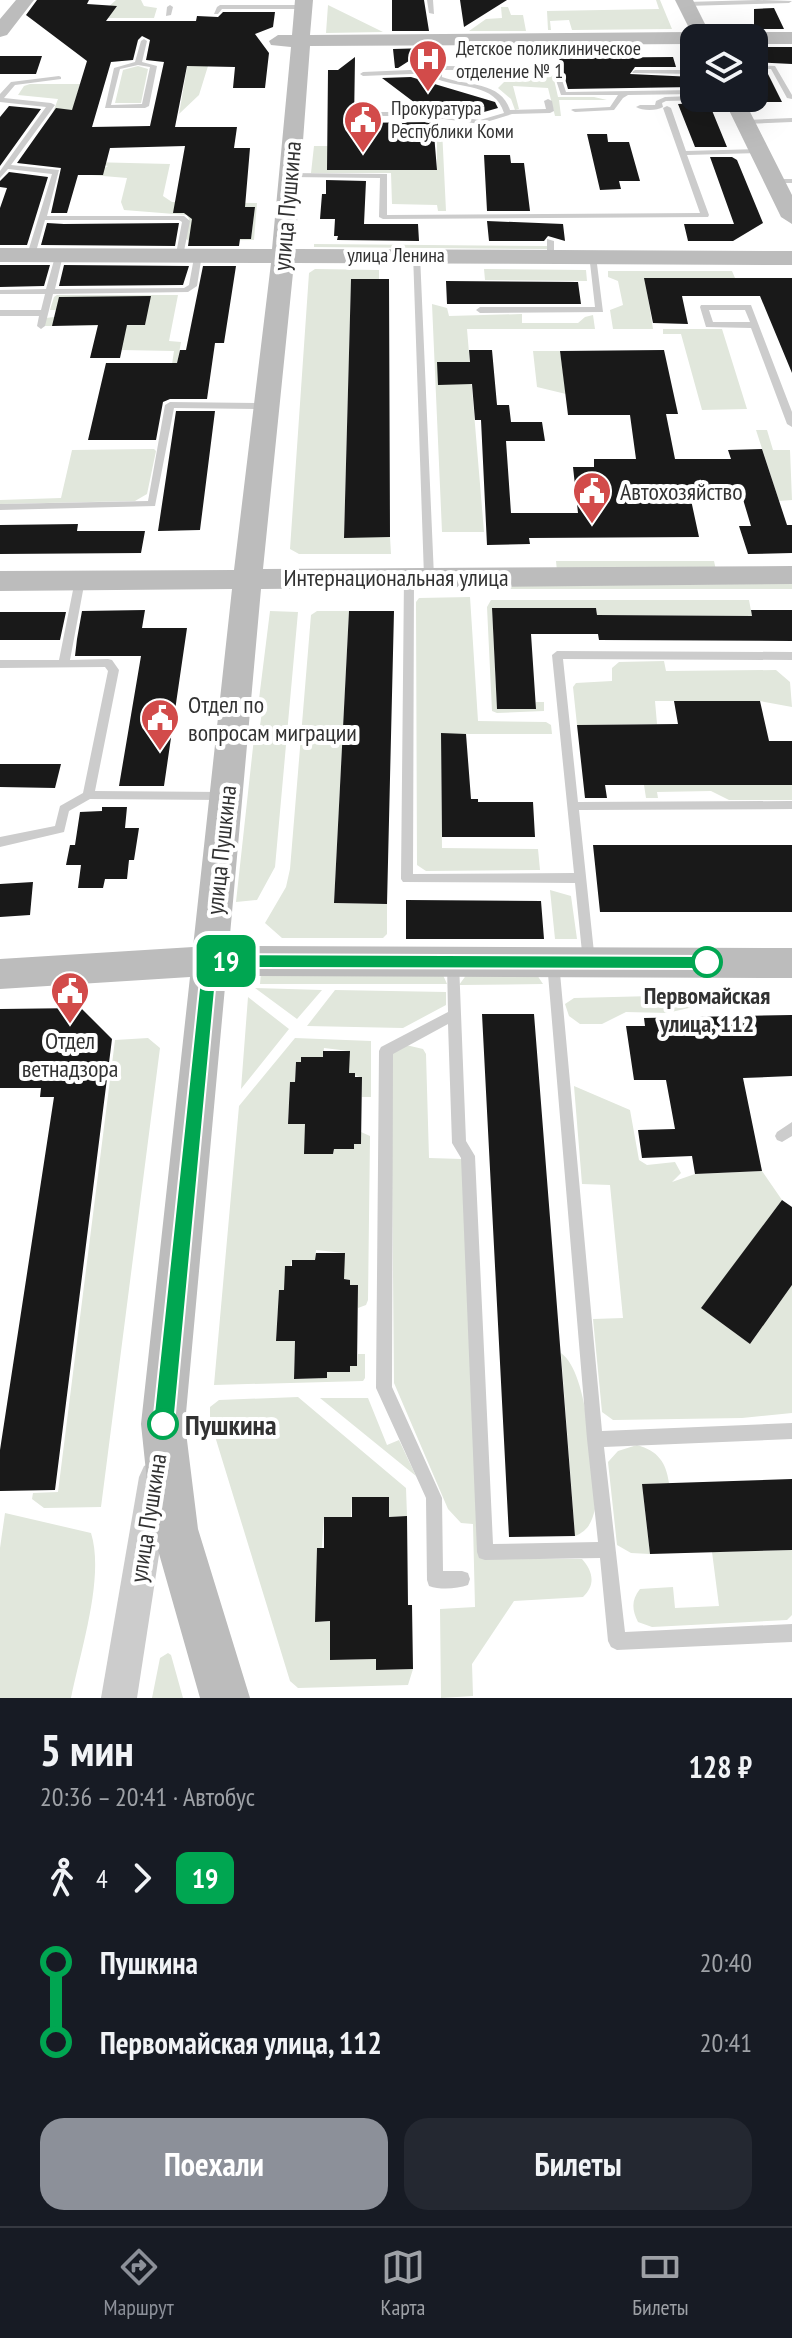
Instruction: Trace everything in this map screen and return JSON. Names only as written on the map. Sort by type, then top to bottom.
[{"type":"street","points":[[5,38],[25,0]]},
{"type":"street","points":[[685,2],[696,24]]},
{"type":"street","name":"улица Пушкина","points":[[119,1698],[163,1424],[283,254],[303,3]]},
{"type":"street","points":[[278,41],[680,38]]},
{"type":"street","points":[[768,38],[792,38]]},
{"type":"street","points":[[740,112],[759,151],[784,183],[792,217]]},
{"type":"street","name":"улица Ленина","points":[[0,255],[416,255],[551,249],[592,256],[792,258]]},
{"type":"street","name":"Интернациональная улица","points":[[0,581],[792,575]]},
{"type":"street","points":[[0,974],[210,961],[792,963]]},
{"type":"street","points":[[163,1424],[175,1529],[225,1698]]},
{"type":"lane","points":[[430,0],[432,13]]},
{"type":"lane","points":[[685,2],[790,0]]},
{"type":"lane","points":[[216,13],[220,7],[303,3]]},
{"type":"lane","points":[[168,15],[170,7]]},
{"type":"lane","points":[[435,40],[439,78],[494,91],[501,95],[509,112]]},
{"type":"lane","points":[[138,63],[144,41]]},
{"type":"lane","points":[[138,63],[154,66],[145,106],[107,107],[117,68],[138,63]]},
{"type":"lane","points":[[768,67],[773,67],[789,97],[792,97]]},
{"type":"lane","points":[[363,74],[555,68]]},
{"type":"lane","points":[[635,72],[680,72]]},
{"type":"lane","points":[[558,77],[563,94],[680,92]]},
{"type":"lane","points":[[0,82],[59,78]]},
{"type":"lane","points":[[0,100],[13,83]]},
{"type":"lane","points":[[575,110],[612,109],[627,93]]},
{"type":"lane","points":[[640,107],[659,107],[658,102],[665,99],[680,99]]},
{"type":"lane","points":[[0,100],[51,105],[0,176]]},
{"type":"lane","points":[[376,114],[423,114],[499,122],[509,112],[550,111],[548,101]]},
{"type":"lane","points":[[289,175],[384,176],[383,217],[549,220],[705,215],[667,108]]},
{"type":"lane","points":[[745,122],[792,120]]},
{"type":"lane","points":[[683,153],[759,151]]},
{"type":"lane","points":[[6,164],[56,172],[31,255]]},
{"type":"lane","points":[[0,292],[188,290],[193,286],[184,218],[42,218]]},
{"type":"lane","points":[[41,326],[59,255]]},
{"type":"lane","points":[[416,255],[419,577],[407,879],[580,878]]},
{"type":"lane","points":[[480,310],[600,310],[592,256]]},
{"type":"lane","points":[[754,325],[709,325],[704,307],[748,307],[792,424]]},
{"type":"lane","points":[[0,313],[44,313]]},
{"type":"lane","points":[[0,507],[152,504],[170,405],[267,406]]},
{"type":"lane","points":[[64,663],[80,580]]},
{"type":"lane","points":[[589,962],[557,655],[792,656]]},
{"type":"lane","points":[[0,664],[108,663],[114,670],[88,795]]},
{"type":"lane","points":[[0,842],[60,829],[64,809],[88,795],[226,796]]},
{"type":"lane","points":[[572,806],[790,805]]},
{"type":"lane","points":[[453,962],[459,1143],[468,1156],[485,1552],[606,1550]]},
{"type":"lane","points":[[553,962],[595,1439],[617,1641],[792,1633]]},
{"type":"lane","points":[[454,1015],[386,1051],[384,1388],[434,1498],[435,1580],[462,1579]]},
{"type":"lane","points":[[595,1439],[792,1431]]},
{"type":"shaded area","points":[[116,0],[141,0],[144,6],[157,8],[154,18],[104,18],[106,9]]},
{"type":"shaded area","points":[[656,0],[660,0],[672,29],[572,30],[569,20],[550,21],[551,30],[548,30],[547,11],[659,9]]},
{"type":"shaded area","points":[[328,5],[383,32],[326,33]]},
{"type":"shaded area","points":[[501,7],[508,7],[511,15],[523,15],[526,31],[469,31],[486,19],[502,18]]},
{"type":"shaded area","points":[[188,62],[208,66],[199,95],[179,114]]},
{"type":"shaded area","points":[[138,66],[148,69],[141,103],[115,103],[123,70]]},
{"type":"shaded area","points":[[511,75],[553,75],[558,97],[607,100],[559,100],[561,116],[555,116],[548,88],[513,86],[519,109],[515,110],[511,99],[498,88]]},
{"type":"shaded area","points":[[80,84],[72,112],[52,115],[58,99],[18,95],[24,86]]},
{"type":"shaded area","points":[[437,129],[442,129],[446,211],[438,211],[437,205],[392,204],[391,173],[311,173],[314,146],[328,146],[377,170],[437,170]]},
{"type":"shaded area","points":[[89,162],[170,164],[163,196],[172,202],[257,203],[254,240],[189,241],[186,239],[187,215],[124,210],[121,202],[127,178],[91,175],[108,166]],"holes":[[[255,208],[251,239],[192,239]]]},
{"type":"shaded area","points":[[314,244],[547,246],[547,249],[314,247]]},
{"type":"shaded area","points":[[315,269],[379,270],[379,279],[351,280],[344,537],[390,537],[391,554],[299,554],[290,549],[309,273]]},
{"type":"shaded area","points":[[484,269],[586,270],[587,281],[485,280]]},
{"type":"shaded area","points":[[608,271],[732,271],[735,278],[645,278],[653,329],[613,329],[610,310],[623,305],[618,281],[608,277]]},
{"type":"shaded area","points":[[57,295],[178,295],[169,341],[181,342],[171,398],[167,398],[174,351],[121,350],[126,326],[53,326],[145,325],[147,311],[50,310]]},
{"type":"shaded area","points":[[432,304],[447,308],[449,316],[522,314],[522,323],[578,323],[593,315],[595,329],[467,329],[484,532],[442,532]]},
{"type":"shaded area","points":[[54,317],[53,326],[44,326],[46,318]]},
{"type":"shaded area","points":[[663,329],[722,329],[747,409],[702,410],[681,334],[663,334]]},
{"type":"shaded area","points":[[533,351],[560,351],[566,394],[537,387]]},
{"type":"shaded area","points":[[756,430],[767,430],[773,450],[790,450],[792,500],[779,501]]},
{"type":"shaded area","points":[[154,449],[147,494],[135,501],[0,504],[0,500],[61,498],[72,450]]},
{"type":"shaded area","points":[[556,561],[714,561],[716,570],[557,571]]},
{"type":"shaded area","points":[[792,584],[792,589],[485,589],[484,585]]},
{"type":"shaded area","points":[[470,597],[478,721],[546,722],[551,725],[552,734],[441,734],[442,848],[538,849],[540,870],[426,871],[417,865],[416,602],[419,598]]},
{"type":"shaded area","points":[[491,600],[749,600],[752,616],[597,615],[596,608],[492,608],[497,708],[536,709],[536,702],[544,702],[544,711],[497,713],[492,711],[487,607]]},
{"type":"shaded area","points":[[270,611],[298,612],[275,867],[257,900],[236,902],[254,738],[259,733],[263,704],[259,699]]},
{"type":"shaded area","points":[[317,611],[349,611],[334,903],[387,904],[387,934],[383,938],[282,938],[265,923],[286,887],[290,869],[311,615]]},
{"type":"shaded area","points":[[664,661],[666,671],[776,670],[790,682],[792,707],[760,701],[655,701],[657,724],[577,725],[573,687],[576,683],[612,681],[612,668],[619,662]]},
{"type":"shaded area","points":[[792,779],[792,800],[729,800],[711,791],[657,792],[658,798],[646,798],[644,785],[772,785]]},
{"type":"shaded area","points":[[550,890],[571,896],[577,939],[555,939]]},
{"type":"shaded area","points":[[261,972],[443,975],[447,984],[260,984]]},
{"type":"shaded area","points":[[467,974],[537,975],[543,984],[459,985]]},
{"type":"shaded area","points":[[255,988],[322,990],[297,1019]]},
{"type":"shaded area","points":[[335,990],[446,992],[446,1005],[403,1028],[307,1026]]},
{"type":"shaded area","points":[[248,997],[289,1029],[241,1089]]},
{"type":"shaded area","points":[[699,997],[702,1005],[667,1013],[626,1012],[602,1024],[580,1024],[569,1016],[565,1004],[574,998]]},
{"type":"shaded area","points":[[148,1038],[160,1048],[101,1507],[44,1508],[32,1499],[33,1493],[58,1492],[115,1040]]},
{"type":"shaded area","points":[[295,1038],[371,1041],[371,1097],[362,1097],[362,1078],[349,1073],[349,1051],[324,1048],[323,1057],[302,1057],[301,1062],[296,1062],[295,1082],[290,1082],[288,1123],[305,1124],[305,1154],[333,1154],[334,1149],[354,1149],[354,1144],[361,1143],[361,1132],[370,1136],[368,1300],[366,1305],[358,1308],[358,1285],[350,1285],[350,1280],[344,1279],[344,1253],[316,1250],[315,1260],[292,1260],[284,1290],[279,1291],[276,1341],[295,1341],[294,1379],[326,1378],[327,1372],[350,1372],[350,1366],[357,1365],[358,1354],[365,1354],[365,1378],[363,1381],[214,1385],[239,1106]]},
{"type":"shaded area","points":[[406,1045],[423,1049],[426,1054],[429,1158],[462,1159],[487,1559],[582,1559],[592,1578],[590,1588],[583,1597],[514,1601],[472,1664],[473,1696],[441,1698],[440,1609],[475,1607],[473,1524],[461,1523],[448,1509],[394,1383],[391,1054]]},
{"type":"shaded area","points":[[574,1086],[630,1110],[639,1160],[647,1165],[675,1162],[681,1173],[672,1182],[695,1174],[762,1171],[782,1200],[702,1308],[750,1344],[792,1285],[792,1413],[742,1418],[613,1420],[602,1412],[593,1319],[623,1318],[610,1185],[582,1184]]},
{"type":"shaded area","points":[[561,1353],[571,1364],[584,1402],[595,1509],[586,1529],[575,1536]]},
{"type":"shaded area","points":[[298,1397],[406,1488],[407,1516],[389,1517],[389,1497],[352,1497],[351,1517],[324,1518],[316,1622],[330,1621],[330,1660],[376,1659],[376,1670],[413,1669],[408,1685],[298,1688],[290,1681],[210,1420],[210,1407],[219,1400]]},
{"type":"shaded area","points":[[320,1398],[368,1398],[387,1445],[399,1440],[416,1476]]},
{"type":"shaded area","points":[[637,1445],[660,1458],[669,1483],[642,1484],[650,1554],[631,1553],[617,1545],[608,1462],[618,1451]]},
{"type":"shaded area","points":[[5,1513],[91,1533],[95,1551],[93,1592],[71,1698],[0,1698],[0,1548]]},
{"type":"shaded area","points":[[792,1550],[792,1615],[787,1620],[652,1627],[638,1622],[636,1618],[634,1601],[640,1589],[673,1587],[675,1608],[719,1606],[712,1552]]},
{"type":"shaded area","points":[[168,1653],[183,1698],[152,1698],[160,1658]]},
{"type":"building","points":[[37,0],[89,0],[87,4],[117,6],[106,21],[196,21],[197,16],[218,17],[223,12],[275,12],[273,27],[255,34],[269,53],[265,88],[233,88],[235,67],[187,66],[175,127],[237,127],[234,148],[250,148],[245,207],[255,207],[251,239],[240,239],[239,246],[188,246],[192,219],[184,213],[173,213],[185,146],[110,148],[103,175],[78,175],[67,213],[51,213],[61,168],[17,163],[56,108],[72,110],[87,61],[26,15]],"holes":[[[142,36],[150,40],[146,60],[164,62],[150,126],[92,127],[111,62],[133,60],[138,40]]]},
{"type":"building","points":[[392,0],[424,0],[429,31],[392,31]]},
{"type":"building","points":[[460,0],[507,0],[464,27]]},
{"type":"building","points":[[774,8],[784,29],[768,29],[768,24],[754,24],[754,9]]},
{"type":"building","points":[[768,47],[792,47],[792,64],[768,63]]},
{"type":"building","points":[[429,48],[398,68],[395,68],[393,49]]},
{"type":"building","points":[[0,56],[42,56],[36,74],[0,74]]},
{"type":"building","points":[[355,57],[354,123],[433,122],[437,170],[327,170],[328,70],[338,70]]},
{"type":"building","points":[[673,57],[676,67],[635,67],[630,74],[680,76],[680,87],[568,89],[559,58]]},
{"type":"building","points":[[768,74],[782,102],[768,102]]},
{"type":"building","points":[[411,77],[495,102],[498,108],[470,116],[423,109],[382,78]]},
{"type":"building","points":[[9,106],[41,109],[0,166],[0,117]]},
{"type":"building","points":[[681,112],[713,112],[727,147],[695,147]]},
{"type":"building","points":[[587,134],[607,134],[608,142],[629,142],[640,181],[619,181],[621,189],[600,190]]},
{"type":"building","points":[[484,155],[510,155],[511,163],[524,163],[530,211],[487,211]]},
{"type":"building","points":[[710,157],[732,157],[737,160],[763,223],[733,241],[688,241],[684,224],[734,224]]},
{"type":"building","points":[[9,172],[48,177],[27,245],[0,245],[0,208],[7,188],[0,187],[0,181]]},
{"type":"building","points":[[326,180],[366,181],[364,224],[418,224],[419,241],[337,240],[338,236],[334,236],[335,219],[320,219]]},
{"type":"building","points":[[487,221],[563,224],[565,241],[548,236],[544,241],[489,241]]},
{"type":"building","points":[[47,223],[179,223],[175,246],[41,245]]},
{"type":"building","points":[[0,265],[50,265],[44,286],[0,287]]},
{"type":"building","points":[[64,265],[189,266],[183,285],[59,286]]},
{"type":"building","points":[[203,266],[236,266],[224,343],[215,343],[207,399],[170,399],[163,402],[156,440],[88,440],[106,363],[177,363],[180,350],[186,350]]},
{"type":"building","points":[[644,278],[792,278],[792,373],[760,296],[682,296],[688,324],[653,323]]},
{"type":"building","points":[[351,279],[389,279],[390,537],[344,538]]},
{"type":"building","points":[[446,281],[578,282],[581,304],[447,304]]},
{"type":"building","points":[[151,296],[145,325],[127,325],[120,358],[90,358],[98,325],[52,326],[59,297]]},
{"type":"building","points":[[469,350],[492,350],[497,405],[509,405],[511,422],[542,422],[545,441],[506,441],[511,513],[578,513],[573,467],[594,467],[594,459],[636,459],[630,415],[568,415],[560,351],[664,350],[678,414],[666,414],[675,459],[731,459],[728,450],[762,449],[787,525],[792,525],[792,553],[748,554],[739,526],[751,526],[739,486],[688,486],[699,537],[529,538],[530,544],[487,545],[481,420],[475,420],[472,384],[438,385],[437,362],[470,362]]},
{"type":"building","points":[[176,411],[215,411],[200,530],[158,531]]},
{"type":"building","points":[[78,524],[77,531],[145,531],[141,553],[0,554],[0,525]]},
{"type":"building","points":[[492,608],[596,608],[597,615],[752,616],[751,610],[792,610],[792,641],[599,640],[598,634],[531,634],[536,709],[497,709]]},
{"type":"building","points":[[145,610],[142,628],[187,628],[164,786],[119,786],[141,656],[75,656],[77,639],[82,611]]},
{"type":"building","points":[[349,611],[394,611],[387,904],[334,903]]},
{"type":"building","points":[[0,612],[66,612],[60,640],[0,640]]},
{"type":"building","points":[[674,701],[760,701],[769,741],[792,741],[792,785],[605,785],[607,798],[585,798],[577,725],[678,724]]},
{"type":"building","points":[[441,733],[466,734],[471,799],[478,799],[478,802],[533,802],[535,837],[442,837]]},
{"type":"building","points":[[0,764],[61,764],[55,788],[0,787]]},
{"type":"building","points":[[102,807],[127,807],[125,828],[139,828],[134,860],[129,860],[127,879],[105,879],[103,888],[78,888],[81,865],[66,865],[70,845],[75,845],[80,812],[102,811]]},
{"type":"building","points":[[593,845],[792,845],[792,912],[600,912]]},
{"type":"building","points":[[33,882],[30,915],[0,917],[0,884]]},
{"type":"building","points":[[406,900],[541,901],[544,939],[406,939]]},
{"type":"building","points":[[81,1008],[112,1039],[55,1490],[0,1491],[0,1450],[54,1097],[40,1097],[41,1088],[0,1088],[0,1009]]},
{"type":"building","points":[[482,1014],[534,1014],[575,1536],[509,1537]]},
{"type":"building","points":[[792,1015],[792,1076],[743,1078],[762,1171],[695,1174],[692,1156],[642,1158],[638,1130],[675,1129],[666,1080],[634,1080],[626,1026],[645,1026],[644,1018]]},
{"type":"building","points":[[323,1051],[350,1051],[349,1073],[362,1077],[361,1144],[354,1144],[354,1149],[334,1149],[333,1154],[304,1154],[305,1124],[288,1124],[290,1082],[295,1082],[296,1062],[301,1062],[301,1057],[323,1057]]},
{"type":"building","points":[[782,1200],[792,1207],[792,1285],[750,1344],[701,1308]]},
{"type":"building","points":[[316,1253],[345,1253],[344,1279],[350,1280],[350,1285],[358,1285],[357,1366],[350,1366],[350,1372],[327,1372],[327,1378],[294,1379],[295,1341],[276,1341],[279,1290],[284,1290],[285,1266],[292,1266],[292,1260],[315,1260]]},
{"type":"building","points":[[792,1479],[792,1550],[650,1554],[642,1484]]},
{"type":"building","points":[[352,1497],[389,1497],[389,1517],[407,1516],[408,1605],[412,1605],[413,1669],[376,1670],[376,1659],[330,1660],[330,1621],[315,1622],[317,1548],[324,1548],[324,1517],[352,1517]]},
{"type":"bus line","name":"19","points":[[163,1424],[210,961],[707,962]]},
{"type":"place","name":"Детское поликлиническое отделение № 1","points":[[428,93]]},
{"type":"place","name":"Прокуратура Республики Коми","points":[[363,154]]},
{"type":"place","name":"Автохозяйство","points":[[592,525]]},
{"type":"place","name":"Отдел по вопросам миграции","points":[[160,752]]},
{"type":"place","name":"Первомайская улица, 112","points":[[707,962]]},
{"type":"place","name":"Отдел ветнадзора","points":[[70,1025]]},
{"type":"place","name":"Пушкина","points":[[163,1424]]}]
